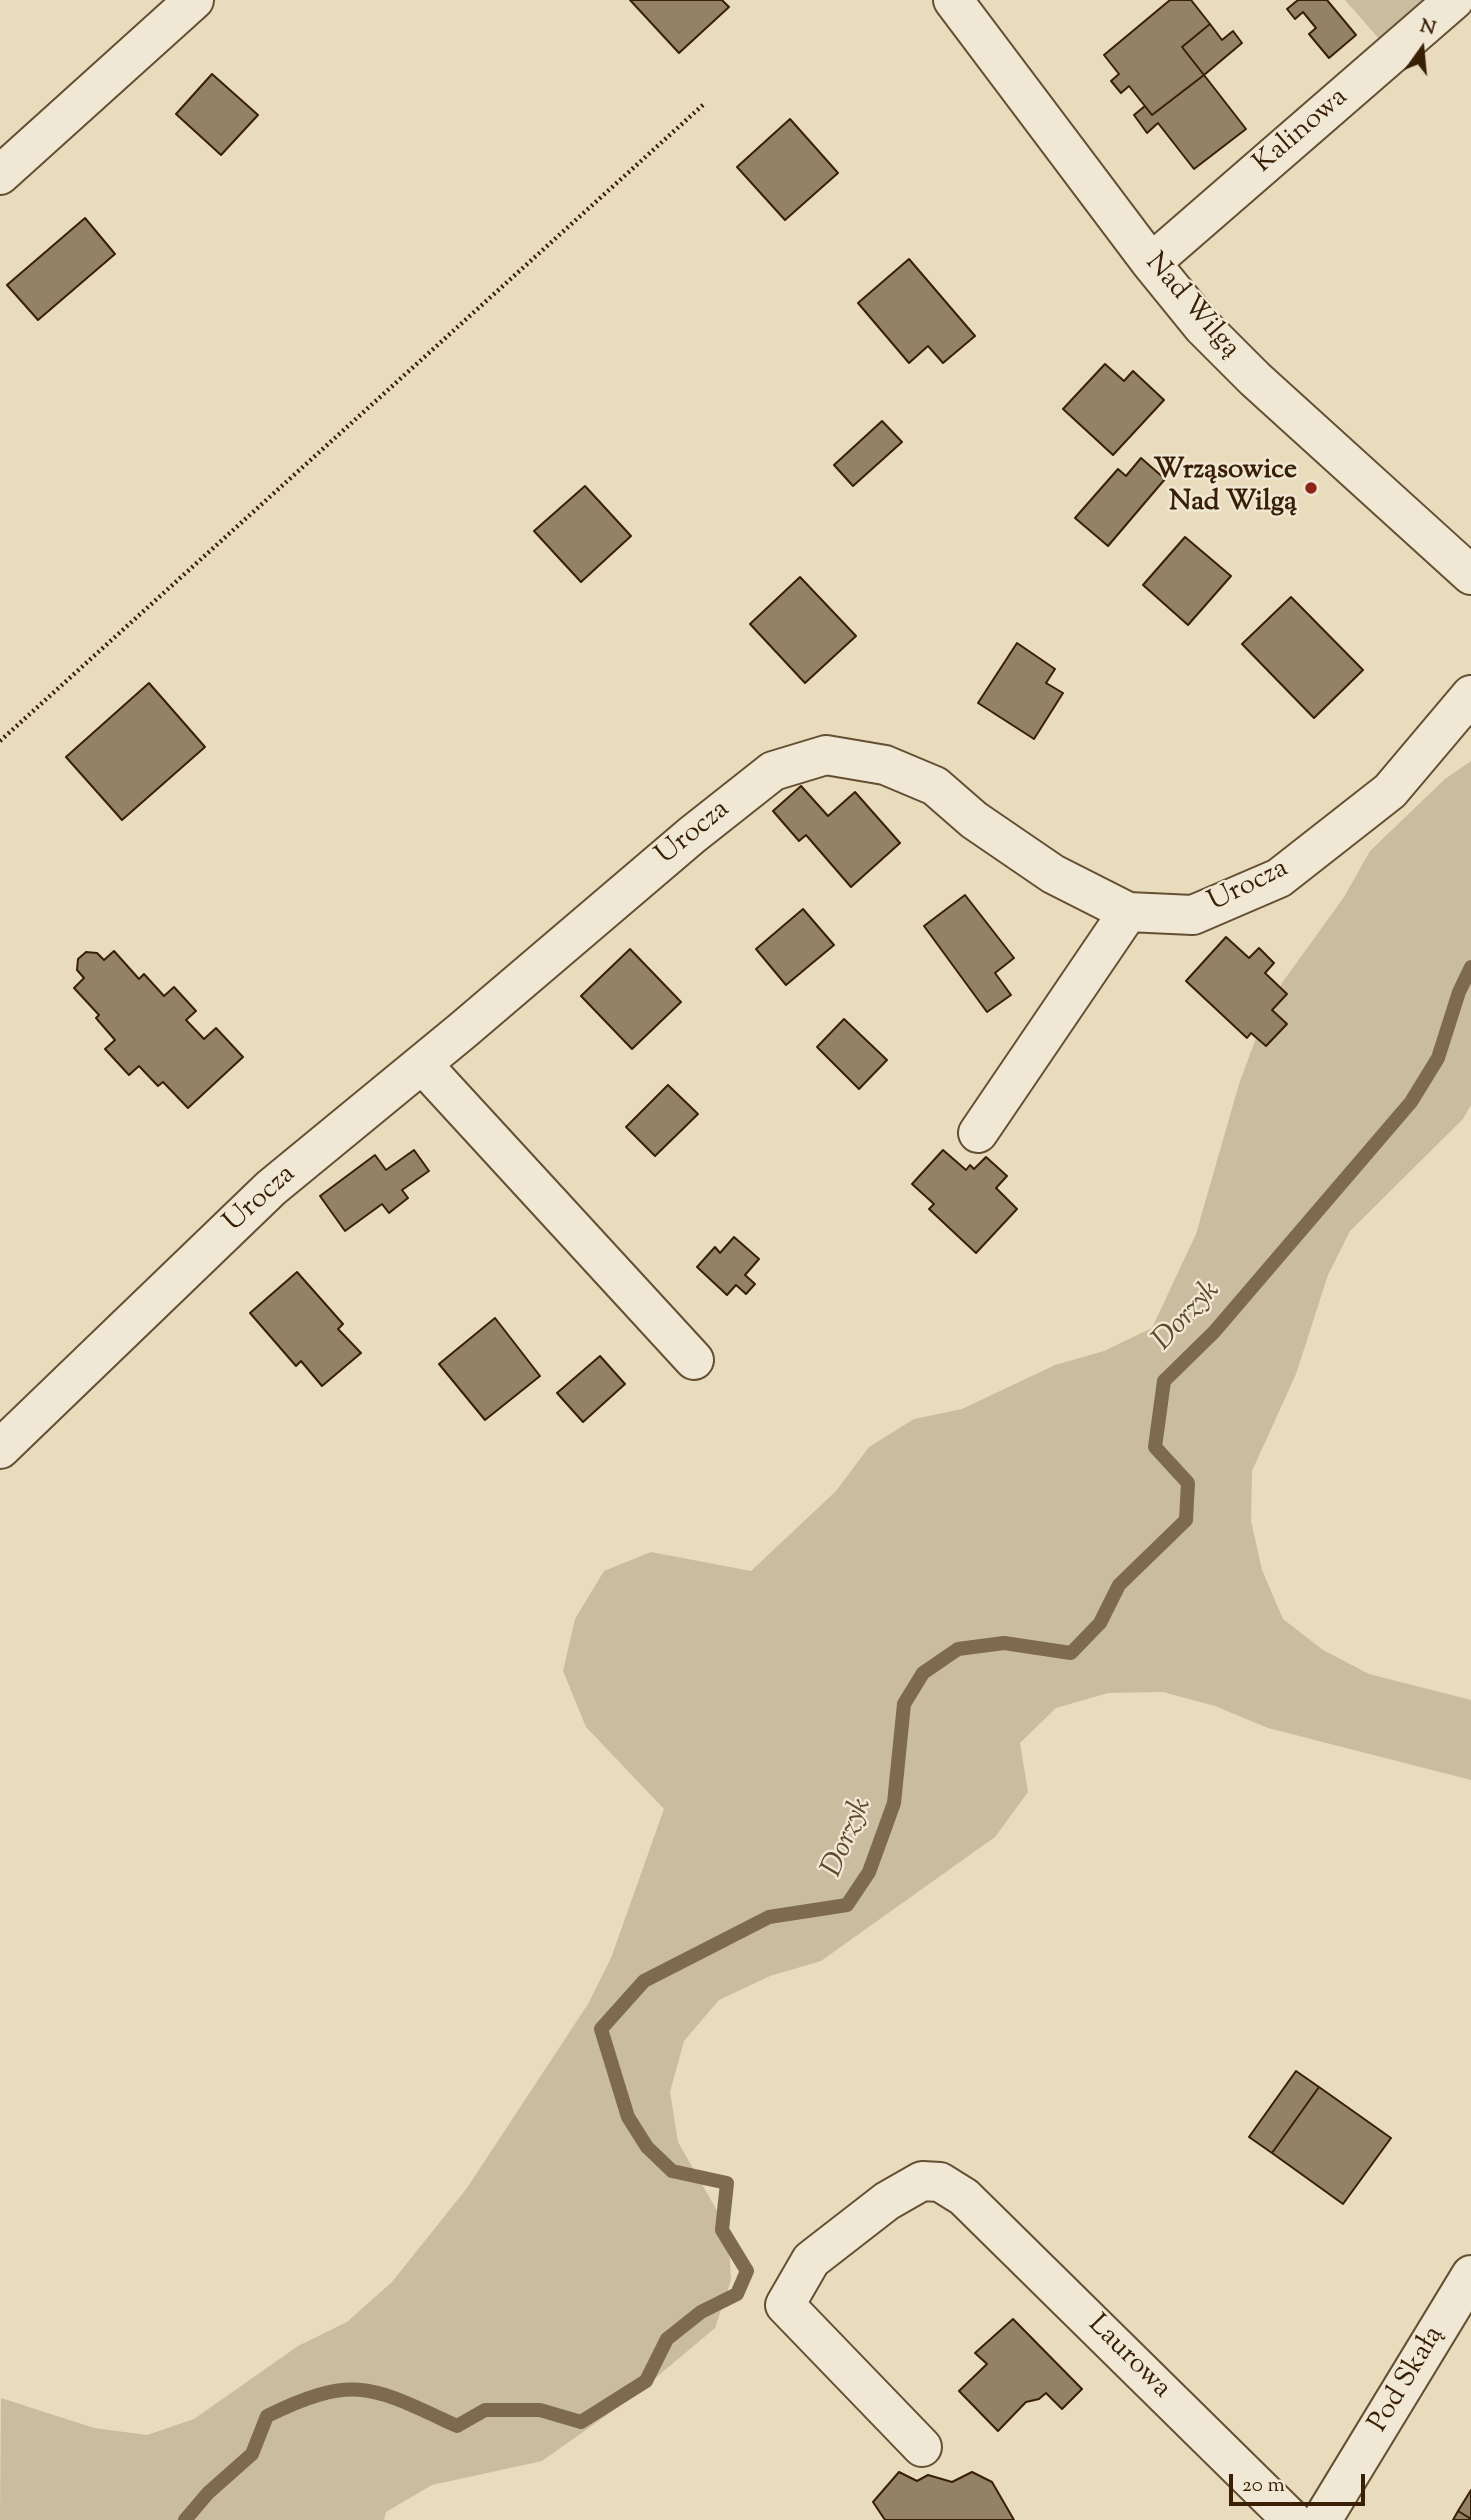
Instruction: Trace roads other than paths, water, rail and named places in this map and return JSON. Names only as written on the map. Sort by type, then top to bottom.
[{"type":"street","points":[[0,175],[194,0]]},
{"type":"street","name":"Nad Wilgą","points":[[953,0],[1151,264],[1203,327],[1255,379],[1471,575]]},
{"type":"street","name":"Kalinowa","points":[[1151,264],[1454,0]]},
{"type":"street","name":"Urocza","points":[[0,1449],[271,1188],[692,835],[773,771],[826,755],[885,765],[935,786],[974,820],[1053,874],[1128,912],[1193,915],[1279,878],[1390,791],[1471,695]]},
{"type":"street","points":[[978,1133],[1128,912]]},
{"type":"street","points":[[422,1064],[694,1360]]},
{"type":"street","name":"Laurowa","points":[[922,2447],[785,2305],[811,2260],[887,2201],[922,2180],[940,2182],[964,2197],[1292,2520]]},
{"type":"street","name":"Pod Skałą","points":[[1322,2520],[1471,2275]]},
{"type":"waterway","name":"Dorzyk","points":[[185,2520],[208,2493],[252,2454],[267,2416],[297,2402],[322,2394],[363,2390],[404,2402],[457,2426],[485,2410],[540,2410],[581,2422],[646,2381],[667,2339],[701,2312],[737,2294],[747,2271],[722,2230],[727,2183],[672,2171],[647,2147],[628,2117],[601,2029],[644,1981],[769,1917],[847,1905],[869,1872],[894,1803],[904,1704],[923,1673],[958,1649],[1004,1643],[1071,1653],[1100,1623],[1119,1585],[1186,1520],[1188,1483],[1155,1447],[1164,1381],[1214,1332],[1411,1102],[1438,1058],[1459,992],[1471,967]]},
{"type":"place","name":"Wrząsowice Nad Wilgą","points":[[1311,488]]}]
